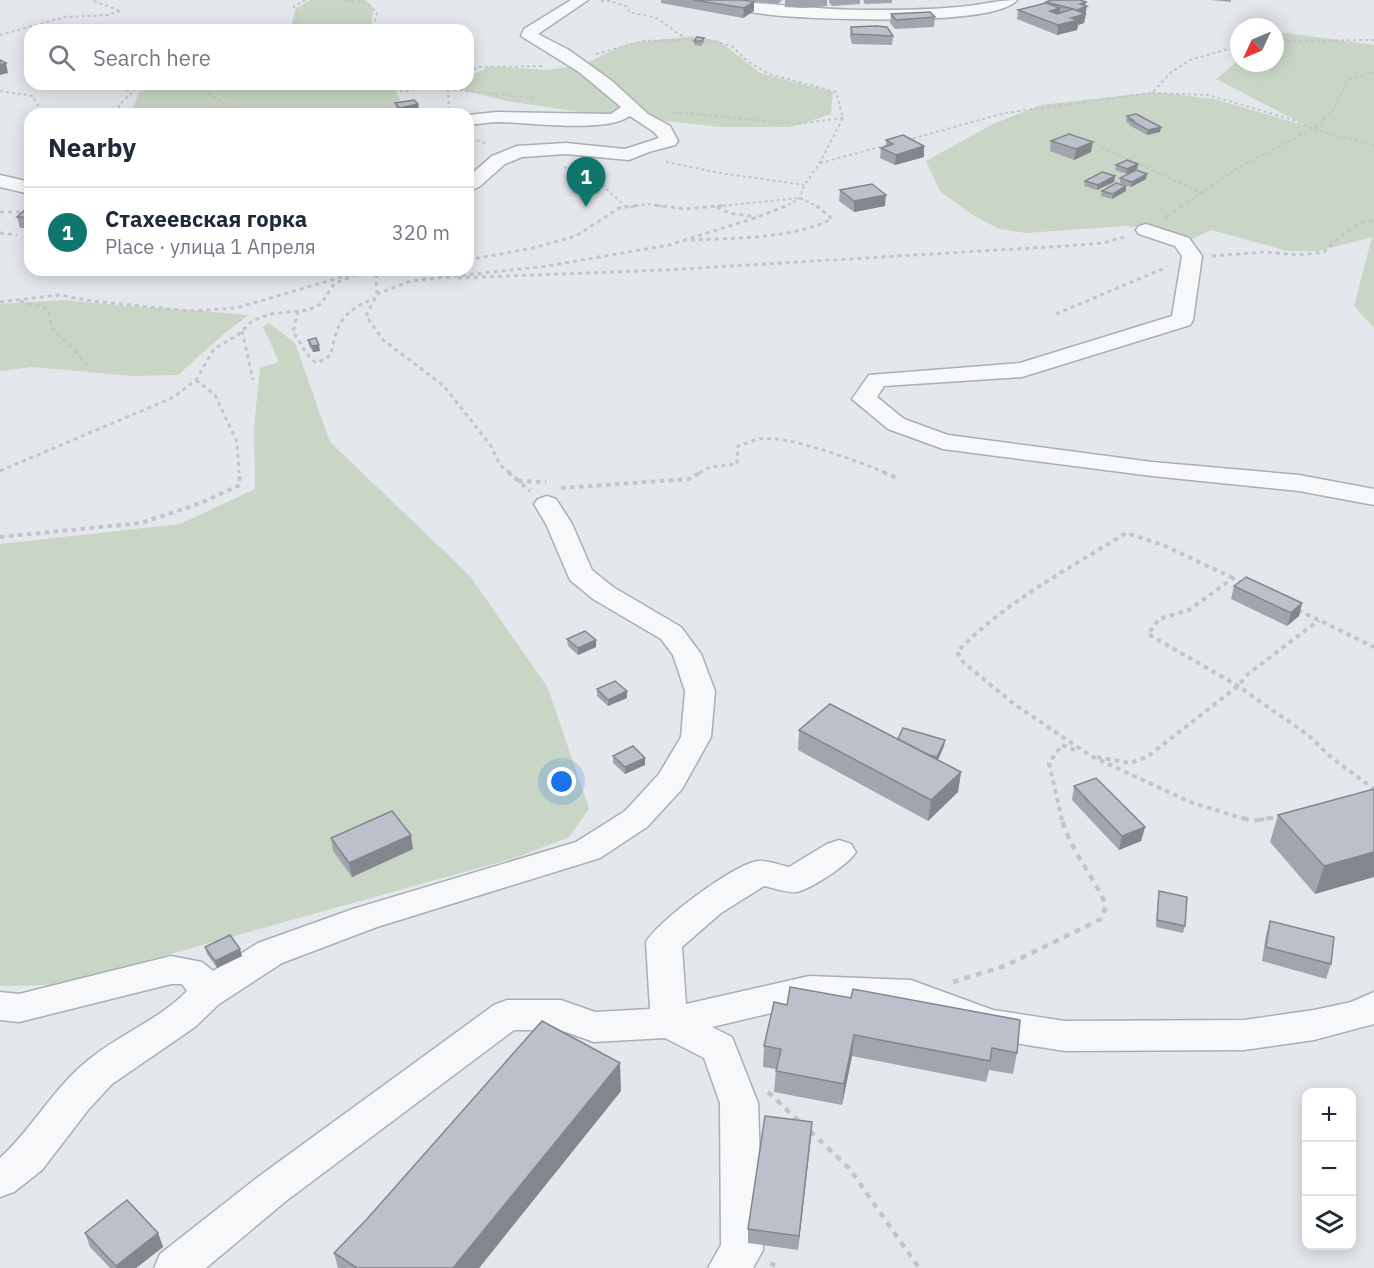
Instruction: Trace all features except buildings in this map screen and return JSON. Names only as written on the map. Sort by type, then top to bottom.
[{"type":"street","points":[[474,180],[487,168],[506,156],[529,150],[561,149],[629,155],[636,149],[669,141],[668,134],[659,126],[646,121],[618,93],[583,67],[529,36],[530,32],[581,0]]},
{"type":"street","points":[[700,0],[765,10],[876,15],[951,12],[987,7],[1010,0]]},
{"type":"street","points":[[474,119],[497,117],[567,120],[615,118],[631,108]]},
{"type":"street","points":[[0,181],[24,187]]},
{"type":"street","points":[[1146,230],[1182,242],[1192,256],[1182,320],[1022,370],[877,380],[864,399],[896,424],[943,442],[1152,469],[1299,483],[1374,497]]},
{"type":"street","points":[[0,1180],[10,1174],[30,1154],[60,1114],[99,1073],[193,1011],[206,994],[270,953],[365,918],[588,850],[636,819],[671,781],[696,737],[700,691],[687,654],[671,633],[603,593],[580,574],[558,524],[550,490]]},
{"type":"street","points":[[669,1023],[664,942],[709,904],[759,873],[794,880],[839,852]]},
{"type":"street","points":[[0,1006],[19,1008],[171,969],[188,970],[202,980],[206,994]]},
{"type":"street","points":[[175,1268],[272,1189],[507,1015],[561,1015],[594,1028],[669,1023],[809,990],[911,994],[990,1024],[1065,1036],[1244,1035],[1314,1025],[1361,1014],[1374,1006]]},
{"type":"street","points":[[669,1023],[719,1048],[739,1103],[742,1250],[729,1268]]},
{"type":"path","points":[[44,24],[66,17],[111,15],[121,11],[118,8],[90,0]]},
{"type":"path","points":[[293,24],[299,20],[294,6],[305,0]]},
{"type":"path","points":[[345,0],[366,3],[377,13],[374,24]]},
{"type":"path","points":[[474,274],[547,266],[669,245],[786,206],[800,198],[804,185],[819,164],[843,118],[836,92],[817,84],[770,74],[744,59],[732,46],[680,35],[657,18],[633,14],[629,12],[628,7],[610,1],[593,0]]},
{"type":"path","points":[[0,35],[24,29]]},
{"type":"path","points":[[474,69],[510,65],[583,67],[585,61],[608,47],[669,38],[700,38]]},
{"type":"path","points":[[1284,41],[1374,40]]},
{"type":"path","points":[[1152,93],[1163,78],[1201,54],[1230,48]]},
{"type":"path","points":[[1146,230],[1236,169],[1313,129],[1333,111],[1348,80],[1374,72]]},
{"type":"path","points":[[126,90],[132,92]]},
{"type":"path","points":[[119,108],[119,105],[134,90]]},
{"type":"path","points":[[205,90],[226,105]]},
{"type":"path","points":[[448,90],[449,108]]},
{"type":"path","points":[[0,91],[33,96],[39,108]]},
{"type":"path","points":[[907,140],[1005,113],[1152,93],[1209,95],[1297,121],[1313,129],[1374,145]]},
{"type":"path","points":[[819,164],[896,143]]},
{"type":"path","points":[[1102,147],[1167,179],[1202,193]]},
{"type":"path","points":[[529,150],[538,157],[557,161],[567,169],[601,184],[626,207]]},
{"type":"path","points":[[629,155],[720,173],[804,185]]},
{"type":"path","points":[[474,259],[533,248],[576,236],[619,208],[648,204],[685,209],[800,198],[813,203],[828,213],[832,219],[826,224],[803,228],[745,236],[684,240]]},
{"type":"path","points":[[717,206],[729,213],[758,217]]},
{"type":"path","points":[[0,212],[24,212]]},
{"type":"path","points":[[1056,314],[1192,256],[1265,252],[1298,255],[1323,252],[1342,235],[1362,222],[1374,221]]},
{"type":"path","points":[[0,233],[17,235]]},
{"type":"path","points":[[423,279],[674,270],[1103,243]]},
{"type":"path","points":[[0,302],[59,295],[91,301],[190,311],[236,308],[346,276]]},
{"type":"path","points":[[0,471],[174,397],[196,380],[214,349],[252,321],[270,314],[308,310],[321,304],[334,284],[353,276]]},
{"type":"path","points":[[376,276],[376,296],[366,316],[383,340],[444,386],[491,446],[500,465],[517,481],[550,490],[688,479],[710,467],[737,464],[738,446],[762,438],[811,447],[855,460],[899,479]]},
{"type":"path","points":[[298,311],[293,332],[305,347],[311,360],[317,363],[331,355],[339,321],[360,304],[411,281],[452,276]]},
{"type":"path","points":[[16,300],[48,309],[52,328],[90,367]]},
{"type":"path","points":[[242,330],[253,380]]},
{"type":"path","points":[[0,537],[141,523],[198,504],[240,485],[237,442],[215,395],[196,380]]},
{"type":"path","points":[[517,481],[550,490]]},
{"type":"path","points":[[1244,583],[1163,545],[1126,533],[1045,582],[992,619],[973,633],[957,651],[964,663],[1014,704],[1091,756],[1130,763],[1147,757],[1238,686],[1248,674],[1319,620]]},
{"type":"path","points":[[1233,578],[1190,610],[1159,620],[1148,634],[1238,686],[1308,735],[1332,758],[1374,789]]},
{"type":"path","points":[[1298,610],[1374,647]]},
{"type":"path","points":[[911,994],[1005,966],[1101,919],[1107,906],[1099,888],[1065,833],[1049,763],[1062,745],[1190,802],[1252,821],[1292,814]]},
{"type":"path","points":[[760,1084],[849,1168],[919,1268]]},
{"type":"green space","points":[[311,0],[366,0],[373,8],[372,24],[291,24],[296,8]]},
{"type":"green space","points":[[1284,34],[1374,45],[1374,328],[1354,306],[1372,237],[1319,251],[1287,251],[1212,230],[1189,240],[1166,230],[1125,226],[1026,233],[999,229],[971,214],[940,191],[926,161],[993,124],[1041,105],[1154,92],[1214,99],[1307,126],[1216,79],[1230,67],[1230,72],[1284,72]]},
{"type":"green space","points":[[696,36],[719,41],[760,73],[833,92],[831,114],[792,127],[721,127],[581,112],[507,101],[461,90],[474,90],[474,74],[491,66],[546,70],[582,65],[629,43]]},
{"type":"green space","points":[[142,90],[396,90],[406,108],[133,108]]},
{"type":"green space","points":[[64,300],[249,315],[226,332],[178,375],[133,376],[32,367],[0,371],[0,304]]},
{"type":"green space","points":[[269,323],[295,343],[330,442],[470,576],[548,688],[589,809],[569,837],[518,857],[59,985],[0,986],[0,544],[180,524],[255,489],[254,427],[260,368],[279,362],[263,327]]},
{"type":"place","name":"Стахеевская горка","points":[[586,207]]}]
